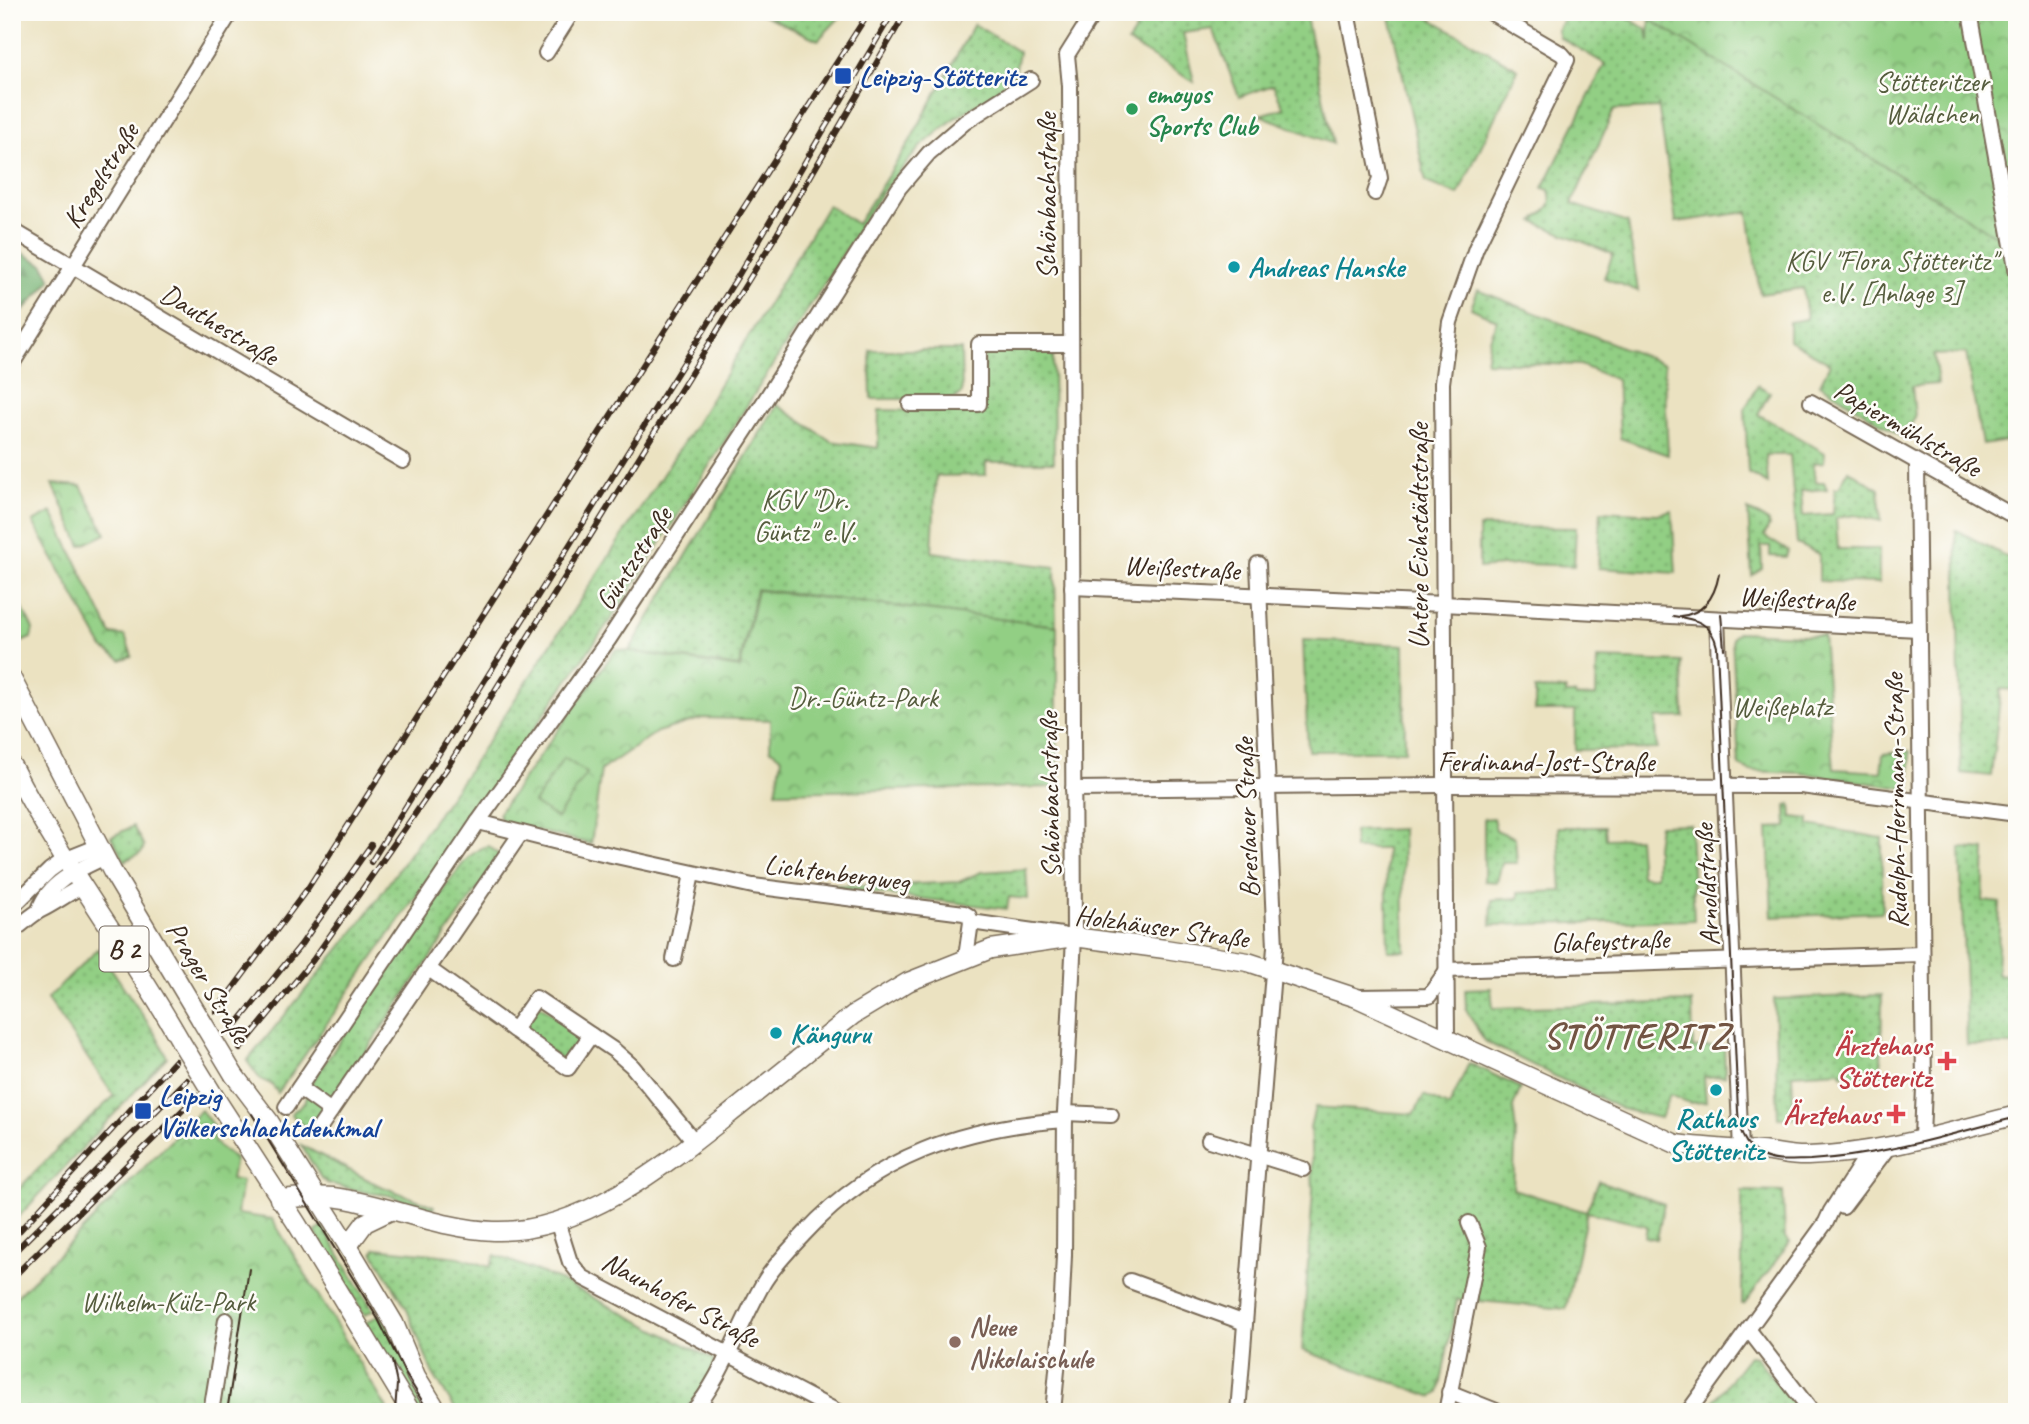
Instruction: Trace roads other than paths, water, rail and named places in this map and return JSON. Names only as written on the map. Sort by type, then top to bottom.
[{"type":"main road","name":"Prager Straße","points":[[12,679],[102,852],[234,1075],[270,1121],[348,1246],[394,1323],[416,1376],[438,1412]]},
{"type":"main road","name":"Prager Straße","points":[[12,766],[73,873],[297,1224],[411,1412]]},
{"type":"main road","name":"Holzhäuser Straße","points":[[557,1221],[598,1204],[639,1182],[695,1142],[853,1015],[908,982],[966,957],[1014,944],[1074,937],[1248,962],[1357,998],[1676,1144],[1765,1151],[1886,1138],[1922,1137]]},
{"type":"main road","name":"Holzhäuser Straße","points":[[1765,1151],[1783,1156],[1809,1156],[1870,1150],[2017,1115]]},
{"type":"main road","points":[[279,1199],[336,1197],[452,1226],[494,1231],[523,1230],[557,1221]]},
{"type":"main road","points":[[348,1246],[365,1223],[390,1211]]},
{"type":"street","name":"Kregelstraße","points":[[12,365],[231,12]]},
{"type":"street","points":[[546,53],[572,12]]},
{"type":"street","name":"Schönbachstraße","points":[[1054,1412],[1064,1268],[1065,1116],[1074,937],[1070,77],[1067,55],[1094,12]]},
{"type":"street","points":[[1347,12],[1380,178],[1375,192]]},
{"type":"street","name":"Untere Eichstädtstraße","points":[[1447,1037],[1442,383],[1450,321],[1476,248],[1567,60],[1562,54],[1490,12]]},
{"type":"street","points":[[1970,12],[2017,273]]},
{"type":"street","name":"Güntzstraße","points":[[286,1107],[478,822],[609,639],[764,402],[899,188],[929,153],[965,122],[1031,80]]},
{"type":"street","name":"Dauthestraße","points":[[12,230],[403,461]]},
{"type":"street","points":[[910,404],[979,404],[979,345],[1071,344]]},
{"type":"street","name":"Papiermühlstraße","points":[[1811,402],[2017,518]]},
{"type":"street","name":"Rudolph-Herrmann-Straße","points":[[1917,463],[1924,1087],[1922,1137]]},
{"type":"street","name":"Breslauer Straße","points":[[1238,1412],[1260,1155],[1275,934],[1258,564]]},
{"type":"street","name":"Weißestraße","points":[[1072,587],[1918,629]]},
{"type":"street","name":"Arnoldstraße","points":[[1717,619],[1741,1150]]},
{"type":"street","name":"Ferdinand-Jost-Straße","points":[[1073,789],[1726,784],[1801,786],[2017,814]]},
{"type":"street","name":"Lichtenbergweg","points":[[478,822],[753,887],[964,914],[969,916],[971,922],[1074,937]]},
{"type":"street","points":[[318,1130],[521,833]]},
{"type":"street","points":[[12,931],[39,910],[43,898],[55,886],[102,852]]},
{"type":"street","points":[[12,908],[50,870],[73,873]]},
{"type":"street","points":[[674,960],[692,874]]},
{"type":"street","points":[[966,957],[971,922]]},
{"type":"street","name":"Glafeystraße","points":[[1447,970],[1922,954]]},
{"type":"street","points":[[429,969],[568,1068],[591,1035]]},
{"type":"street","points":[[1357,998],[1429,996],[1447,970]]},
{"type":"street","points":[[514,1030],[536,998],[615,1051],[632,1066],[695,1142]]},
{"type":"street","points":[[299,1088],[331,1111]]},
{"type":"street","points":[[692,1412],[698,1406],[765,1280],[782,1257],[829,1207],[862,1182],[897,1161],[942,1142],[988,1129],[1065,1116],[1111,1115]]},
{"type":"street","points":[[1209,1140],[1303,1168]]},
{"type":"street","points":[[1826,1222],[1835,1216],[1889,1146]]},
{"type":"street","points":[[1688,1412],[1826,1222],[1870,1150]]},
{"type":"street","name":"Naunhofer Straße","points":[[557,1221],[570,1262],[582,1277],[838,1412]]},
{"type":"street","points":[[1446,1412],[1479,1247],[1469,1223]]},
{"type":"street","points":[[1130,1281],[1245,1322]]},
{"type":"street","points":[[211,1412],[226,1321]]},
{"type":"street","points":[[1748,1329],[1812,1412]]},
{"type":"street","points":[[1449,1392],[1499,1412]]},
{"type":"tram line","points":[[1680,616],[1702,608],[1715,590],[1719,574]]},
{"type":"tram line","points":[[1721,614],[1724,649]]},
{"type":"tram line","points":[[1673,616],[1707,627],[1717,647],[1738,1111],[1746,1143],[1762,1156],[1773,1160],[1836,1158],[1914,1144],[2017,1117]]},
{"type":"tram line","points":[[252,1114],[378,1319],[405,1373],[429,1412]]},
{"type":"tram line","points":[[227,1412],[249,1269]]},
{"type":"tram line","points":[[392,1361],[397,1384],[395,1412]]},
{"type":"railway","points":[[216,1011],[308,888],[869,12]]},
{"type":"railway","points":[[371,862],[738,276],[893,12]]},
{"type":"railway","points":[[240,1049],[313,960],[447,768],[777,234],[906,12]]},
{"type":"railway","points":[[230,1032],[300,946],[371,845]]},
{"type":"railway","points":[[12,1239],[175,1061]]},
{"type":"railway","points":[[12,1254],[187,1080]]},
{"type":"railway","points":[[12,1278],[197,1096]]},
{"type":"place","name":"Leipzig-Stötteritz","points":[[843,76]]},
{"type":"place","name":"emoyos Sports Club","points":[[1132,109]]},
{"type":"place","name":"Andreas Hanske","points":[[1234,267]]},
{"type":"place","name":"Känguru","points":[[776,1033]]},
{"type":"place","name":"Ärztehaus Stötteritz","points":[[1947,1061]]},
{"type":"place","name":"Rathaus Stötteritz","points":[[1716,1090]]},
{"type":"place","name":"Leipzig Völkerschlachtdenkmal","points":[[143,1111]]},
{"type":"place","name":"Ärztehaus","points":[[1896,1114]]},
{"type":"place","name":"Neue Nikolaischule","points":[[955,1342]]},
{"type":"district","name":"STÖTTERITZ","points":[[1637,1036]]},
{"type":"park label","name":"Stötteritzer Wäldchen","points":[[1932,97]]},
{"type":"park label","name":"KGV \"Flora Stötteritz\" e.V. [Anlage 3]","points":[[1891,276]]},
{"type":"park label","name":"KGV \"Dr. Güntz\" e.V.","points":[[805,515]]},
{"type":"park label","name":"Dr.-Güntz-Park","points":[[863,697]]},
{"type":"park label","name":"Weißeplatz","points":[[1782,706]]},
{"type":"park label","name":"Wilhelm-Külz-Park","points":[[168,1301]]}]
